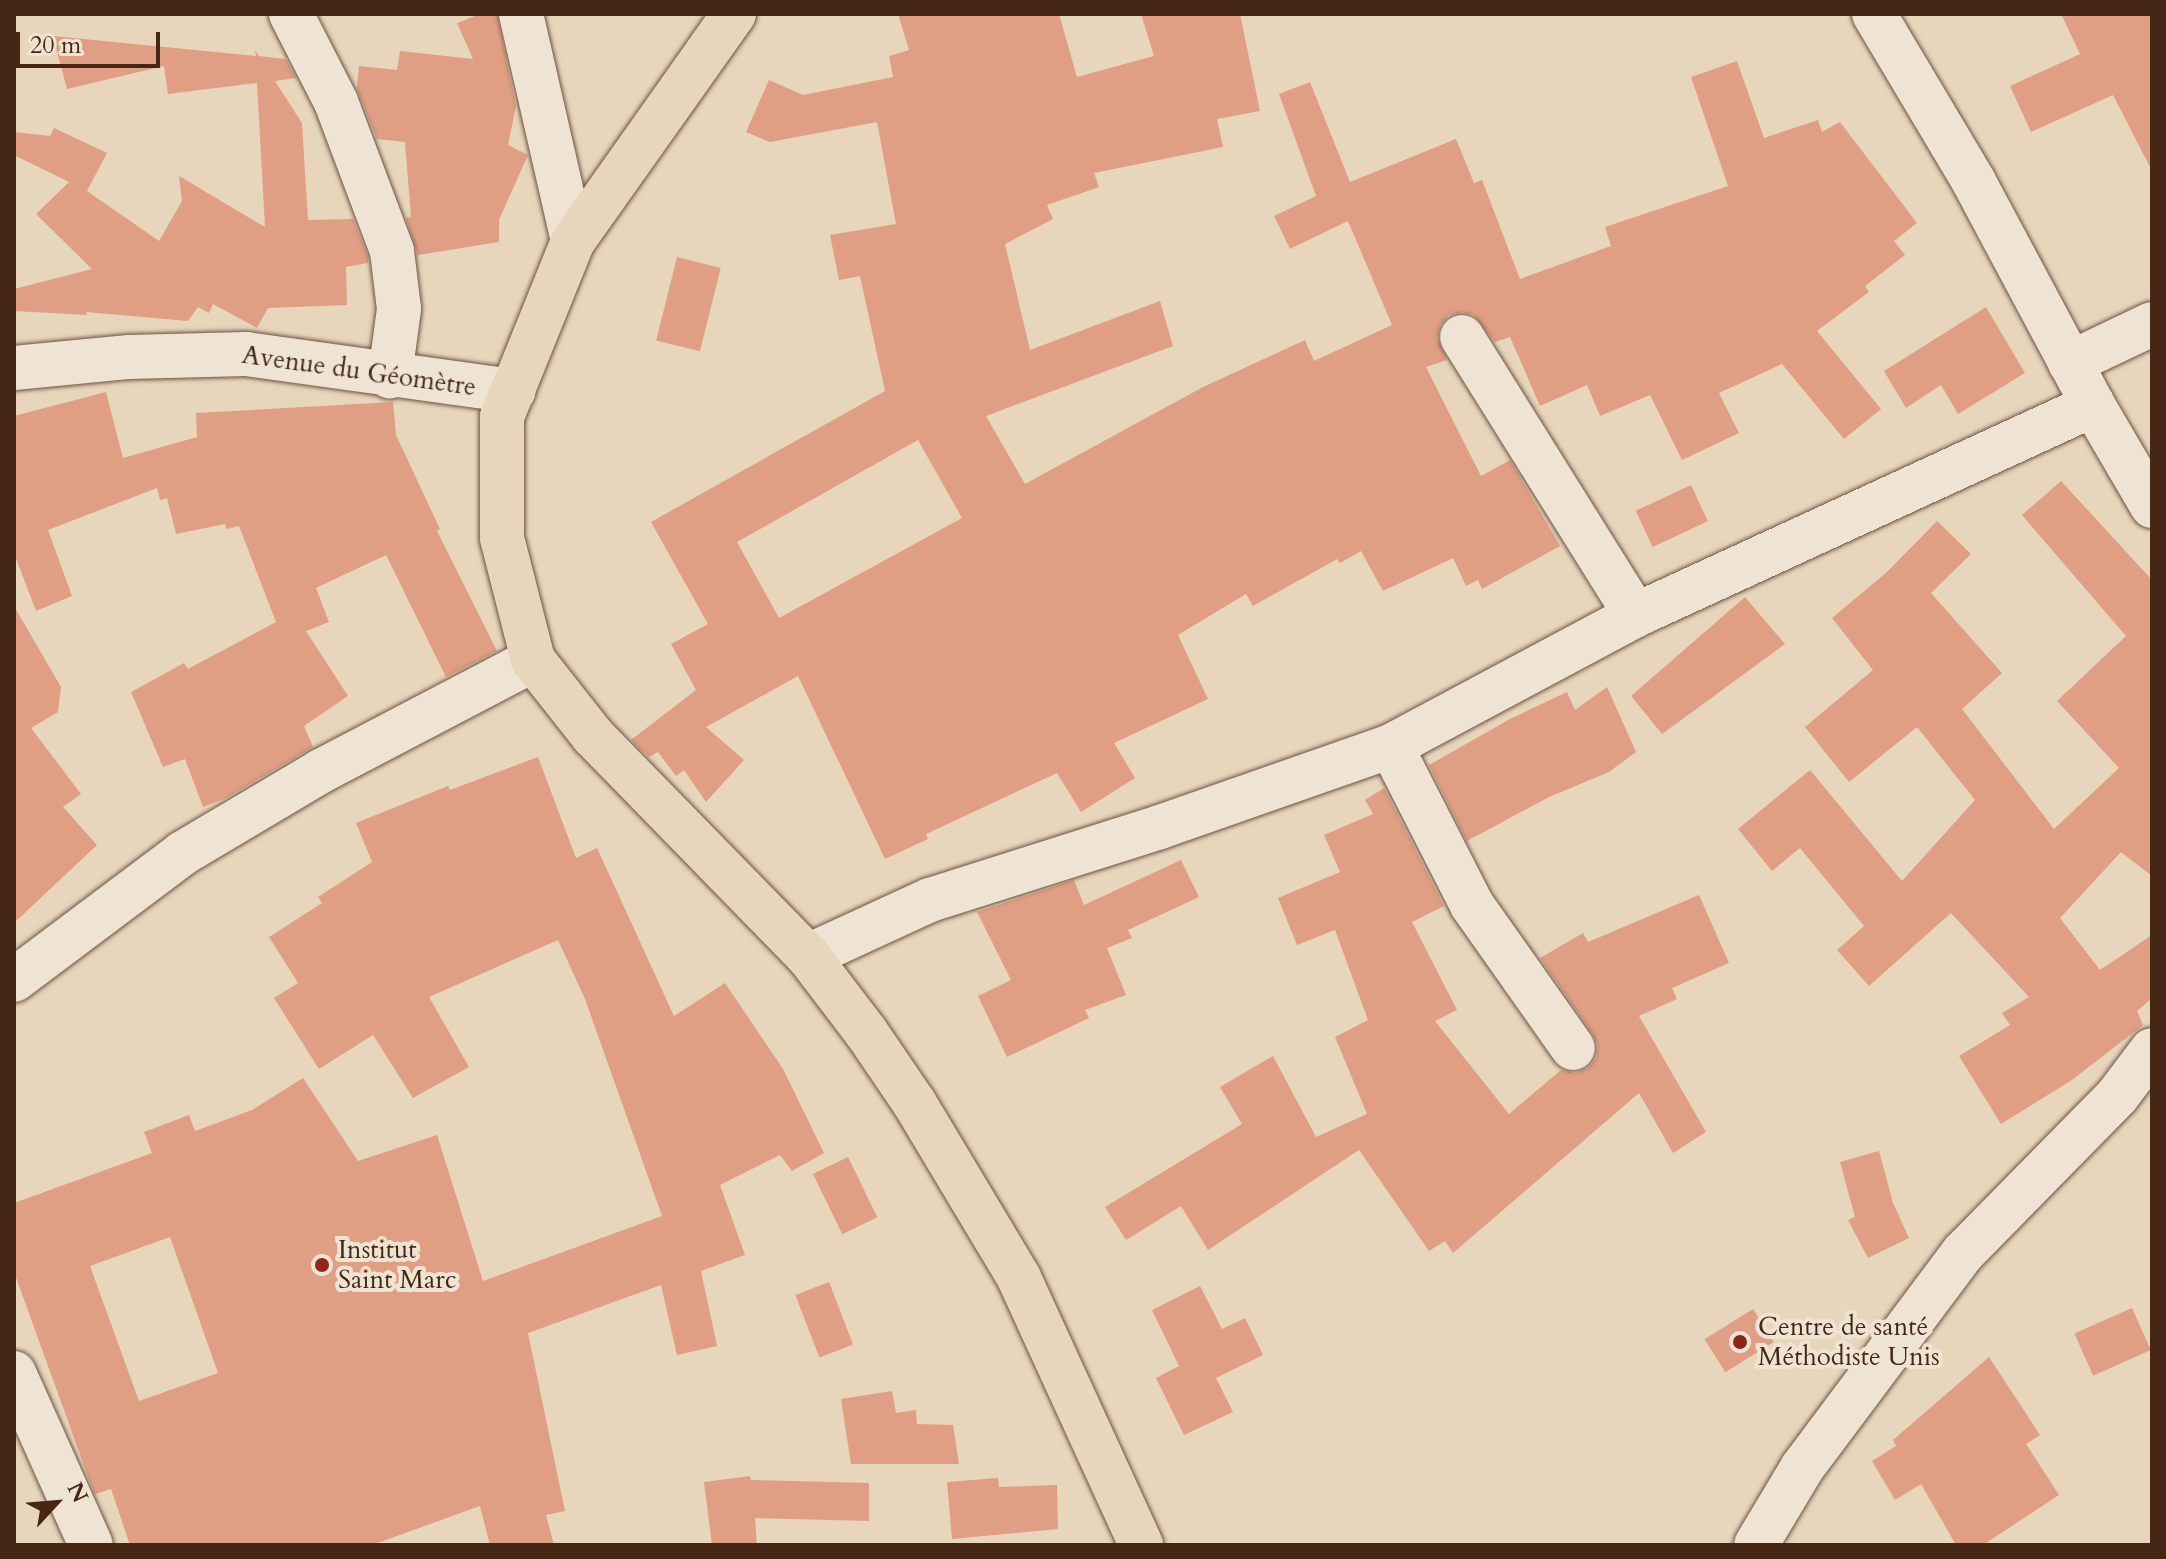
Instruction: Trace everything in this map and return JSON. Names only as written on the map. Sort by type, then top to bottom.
[{"type":"main road","points":[[734,14],[573,241],[502,417],[502,538],[533,660],[613,757],[808,956],[915,1104],[1019,1278],[1141,1545]]},
{"type":"street","points":[[291,14],[336,102],[392,251],[399,309],[390,376]]},
{"type":"street","points":[[521,14],[573,241]]},
{"type":"street","points":[[1874,14],[1974,182],[2093,405],[2152,506]]},
{"type":"street","points":[[2070,363],[2152,324]]},
{"type":"street","points":[[1462,337],[1636,615]]},
{"type":"street","name":"Avenue du Géomètre","points":[[14,368],[129,357],[246,354],[513,391]]},
{"type":"street","points":[[808,956],[930,900],[1160,827],[1391,746],[1636,615],[2093,405]]},
{"type":"street","points":[[14,980],[183,853],[321,771],[533,660]]},
{"type":"street","points":[[1391,746],[1472,905],[1573,1048]]},
{"type":"street","points":[[1756,1545],[1802,1468],[1963,1253],[2118,1095],[2152,1050]]},
{"type":"street","points":[[14,1373],[91,1545]]},
{"type":"building","points":[[480,14],[497,14],[516,106],[508,145],[528,155],[499,220],[499,242],[418,255],[406,218],[411,217],[405,142],[377,139],[357,89],[359,66],[397,70],[400,51],[473,59],[457,23]]},
{"type":"building","points":[[898,14],[1059,14],[1077,77],[1154,56],[1141,14],[1240,14],[1260,111],[1217,119],[1223,147],[1094,173],[1099,187],[1047,205],[1053,219],[1005,244],[1030,350],[1160,301],[1173,346],[986,416],[1025,484],[1203,387],[1305,340],[1314,361],[1392,325],[1348,221],[1290,249],[1274,216],[1316,196],[1279,94],[1310,82],[1350,182],[1456,139],[1474,183],[1482,180],[1520,279],[1611,246],[1605,227],[1728,186],[1691,77],[1737,61],[1764,138],[1818,120],[1822,132],[1840,122],[1917,223],[1894,241],[1905,255],[1865,286],[1869,292],[1817,331],[1881,409],[1844,439],[1782,364],[1719,393],[1739,433],[1682,460],[1650,395],[1600,416],[1587,385],[1540,406],[1510,337],[1495,342],[1474,315],[1462,312],[1449,315],[1440,325],[1437,337],[1447,360],[1426,367],[1481,476],[1510,460],[1560,546],[1482,589],[1478,580],[1466,586],[1453,558],[1383,591],[1361,551],[1340,563],[1337,559],[1253,606],[1246,594],[1178,635],[1208,699],[1114,743],[1135,778],[1081,812],[1057,773],[926,834],[928,839],[885,859],[798,676],[706,727],[744,760],[706,802],[684,770],[676,776],[658,752],[649,757],[631,740],[696,690],[671,644],[708,624],[651,522],[885,391],[860,276],[839,280],[830,235],[896,224],[877,122],[770,142],[746,132],[769,80],[803,95],[893,77],[889,56],[909,50]],"holes":[[[918,440],[962,518],[779,618],[737,542]]]},
{"type":"building","points":[[2061,14],[2152,14],[2152,171],[2113,95],[2031,132],[2010,86],[2080,54]]},
{"type":"building","points":[[53,36],[256,56],[255,50],[259,56],[286,59],[296,78],[275,81],[302,123],[308,220],[353,219],[368,257],[368,263],[346,267],[347,305],[268,308],[257,328],[213,304],[209,313],[198,307],[188,321],[86,312],[87,315],[14,311],[14,289],[92,269],[36,214],[69,182],[14,155],[14,132],[50,136],[54,128],[107,153],[87,191],[159,241],[182,201],[179,176],[265,227],[257,83],[168,94],[164,66],[67,89]]},
{"type":"building","points":[[677,257],[721,268],[700,351],[656,340]]},
{"type":"building","points":[[1986,307],[2025,373],[1958,414],[1941,385],[1906,408],[1884,371]]},
{"type":"building","points":[[106,392],[123,458],[197,437],[196,413],[393,402],[396,435],[440,529],[437,531],[497,651],[446,677],[386,555],[316,588],[329,622],[306,631],[348,696],[304,726],[313,747],[226,798],[203,807],[185,759],[163,767],[131,692],[184,663],[188,669],[276,622],[239,526],[226,529],[225,524],[176,534],[167,498],[160,500],[157,488],[48,530],[72,596],[36,611],[14,553],[14,416]]},
{"type":"building","points":[[2061,481],[2152,580],[2152,876],[2121,852],[2060,918],[2100,970],[2152,935],[2152,998],[2137,1011],[2143,1025],[2072,1080],[2001,1124],[1959,1056],[2010,1025],[2002,1013],[2029,997],[1951,913],[1869,986],[1837,950],[1864,926],[1800,848],[1772,871],[1738,829],[1810,770],[1902,881],[1975,800],[1917,727],[1849,782],[1805,727],[1873,670],[1832,618],[1887,572],[1937,521],[1971,554],[1931,593],[2002,673],[1962,709],[2054,829],[2119,768],[2057,701],[2126,636],[2022,515]]},
{"type":"building","points":[[1691,485],[1708,521],[1653,547],[1636,511]]},
{"type":"building","points":[[1745,597],[1785,644],[1662,734],[1631,696]]},
{"type":"building","points":[[14,606],[61,687],[58,712],[31,728],[81,794],[63,807],[97,845],[14,923]]},
{"type":"building","points":[[1607,687],[1636,752],[1609,772],[1549,797],[1467,841],[1429,765],[1510,719],[1567,692],[1575,710]]},
{"type":"building","points":[[538,757],[576,858],[597,848],[674,1016],[725,983],[783,1069],[824,1153],[792,1171],[780,1155],[720,1185],[745,1255],[701,1271],[717,1346],[677,1355],[661,1285],[528,1333],[565,1511],[546,1515],[554,1545],[490,1545],[480,1506],[372,1545],[130,1545],[111,1489],[95,1494],[14,1272],[14,1203],[152,1153],[144,1132],[189,1115],[195,1131],[252,1110],[303,1078],[358,1161],[437,1135],[483,1281],[662,1216],[585,999],[558,940],[429,997],[469,1067],[413,1098],[373,1035],[319,1069],[274,998],[298,983],[269,937],[322,903],[318,897],[372,862],[356,823],[448,786],[450,790]],"holes":[[[170,1237],[218,1373],[139,1401],[90,1266]]]},
{"type":"building","points":[[1384,788],[1444,906],[1412,922],[1457,1010],[1435,1021],[1509,1114],[1561,1070],[1576,1073],[1588,1068],[1596,1058],[1598,1045],[1593,1034],[1540,958],[1583,933],[1588,942],[1699,895],[1729,963],[1672,988],[1677,999],[1639,1016],[1706,1132],[1673,1153],[1639,1093],[1453,1253],[1445,1241],[1429,1251],[1359,1150],[1208,1250],[1181,1206],[1126,1240],[1105,1207],[1242,1124],[1220,1087],[1273,1056],[1316,1137],[1367,1114],[1335,1037],[1368,1020],[1335,930],[1297,945],[1278,898],[1340,872],[1324,835],[1373,814],[1365,800]]},
{"type":"building","points":[[1181,860],[1199,897],[1128,930],[1132,938],[1107,948],[1126,995],[1085,1010],[1089,1018],[1007,1057],[978,996],[1011,980],[977,912],[1074,880],[1084,905]]},
{"type":"building","points":[[1879,1151],[1893,1203],[1909,1238],[1868,1258],[1848,1220],[1855,1217],[1840,1162]]},
{"type":"building","points":[[848,1157],[877,1217],[842,1234],[813,1174]]},
{"type":"building","points":[[829,1282],[853,1345],[819,1357],[795,1295]]},
{"type":"building","points":[[1200,1286],[1222,1329],[1245,1318],[1263,1355],[1216,1378],[1233,1412],[1184,1435],[1156,1378],[1179,1366],[1152,1310]]},
{"type":"building","points":[[2132,1308],[2151,1350],[2093,1376],[2074,1334]]},
{"type":"building","points":[[1753,1309],[1774,1342],[1725,1372],[1705,1339]]},
{"type":"building","points":[[1989,1357],[2040,1435],[2026,1444],[2059,1495],[1983,1545],[1956,1545],[1921,1484],[1895,1500],[1872,1461],[1896,1446],[1893,1440]]},
{"type":"building","points":[[892,1391],[896,1413],[916,1410],[917,1424],[953,1425],[959,1464],[851,1464],[841,1399]]},
{"type":"building","points":[[750,1476],[751,1480],[869,1483],[869,1521],[755,1518],[757,1545],[712,1545],[704,1482]]},
{"type":"building","points":[[998,1478],[999,1487],[1057,1485],[1058,1529],[952,1539],[947,1482]]},
{"type":"place","name":"Institut Saint Marc","points":[[322,1265]]},
{"type":"place","name":"Centre de santé Méthodiste Unis","points":[[1740,1342]]}]
